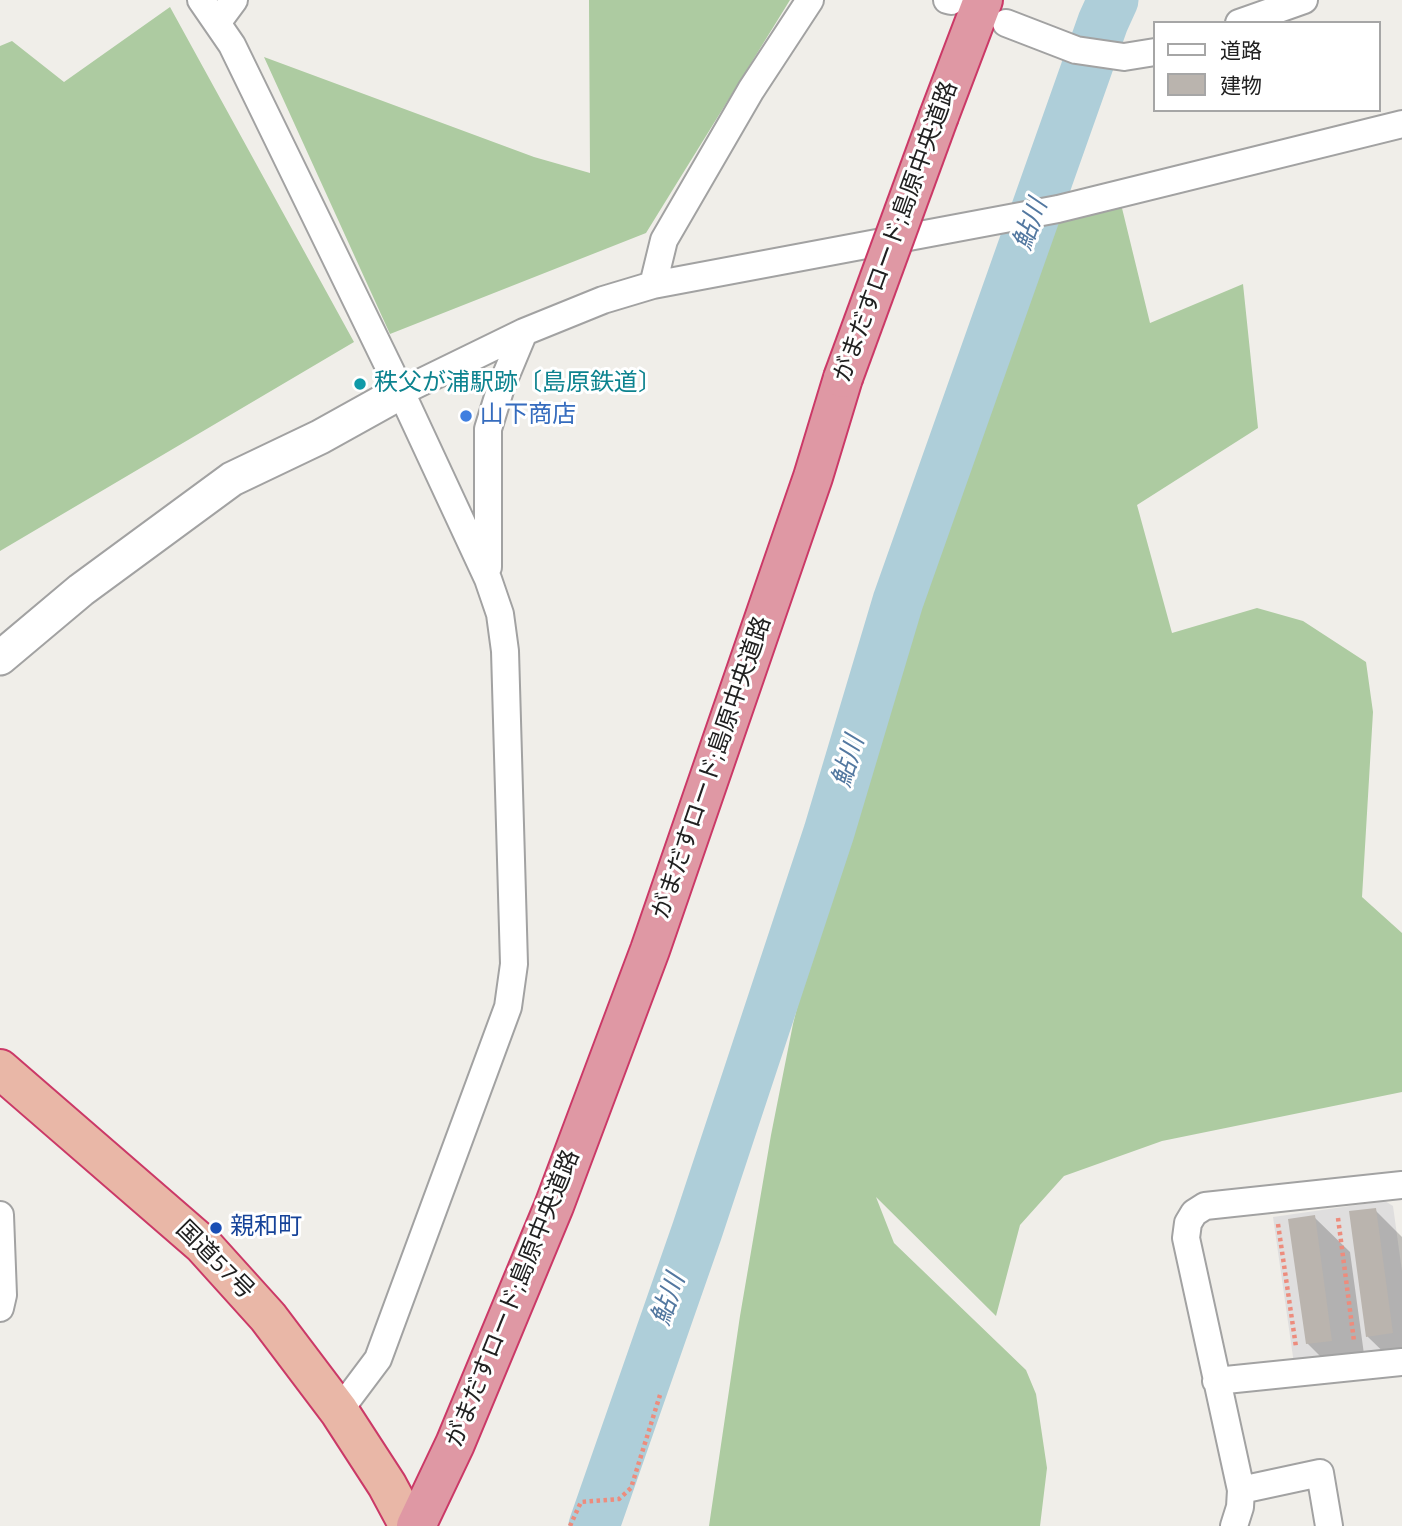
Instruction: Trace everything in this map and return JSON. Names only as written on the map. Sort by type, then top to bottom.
[{"type":"highway","name":"がまだすロード;島原中央道路","points":[[416,1526],[455,1444],[554,1206],[650,950],[813,477],[843,378],[939,116],[972,6]]},
{"type":"highway","name":"国道57号","points":[[0,1069],[203,1245],[268,1317],[339,1411],[387,1485],[409,1526]]},
{"type":"street","points":[[201,0],[232,45],[401,392],[488,579],[500,614],[505,651],[514,964],[508,1007],[378,1359],[339,1411]]},
{"type":"street","points":[[217,23],[234,0]]},
{"type":"street","points":[[653,285],[664,240],[751,90],[810,0]]},
{"type":"street","points":[[1245,21],[1304,0]]},
{"type":"street","points":[[972,6],[1076,50],[1124,57],[1154,52]]},
{"type":"street","points":[[0,658],[81,590],[232,479],[524,332],[603,300],[653,285],[1058,209],[1402,124]]},
{"type":"street","points":[[488,579],[488,429],[501,387],[524,332]]},
{"type":"street","points":[[1234,1526],[1240,1507],[1241,1490],[1185,1238],[1188,1223],[1194,1213],[1205,1206],[1334,1192],[1401,1192]]},
{"type":"street","points":[[0,1215],[3,1295],[0,1308]]},
{"type":"street","points":[[1216,1381],[1402,1362]]},
{"type":"street","points":[[1241,1490],[1320,1474],[1329,1526]]},
{"type":"path","points":[[1334,1192],[1358,1366]]},
{"type":"path","points":[[1274,1199],[1299,1373]]},
{"type":"path","points":[[570,1526],[581,1502],[618,1499],[631,1488],[660,1395]]},
{"type":"shaded area","points":[[1385,1201],[1393,1206],[1402,1271],[1402,1349],[1294,1364],[1273,1217]]},
{"type":"green space","points":[[589,0],[790,0],[646,233],[390,334],[264,57],[534,157],[590,173]]},
{"type":"green space","points":[[170,7],[354,342],[0,551],[0,46],[12,41],[64,82]]},
{"type":"green space","points":[[1121,204],[1150,323],[1243,284],[1258,428],[1137,505],[1172,633],[1257,608],[1303,621],[1366,662],[1373,712],[1362,897],[1402,933],[1402,1092],[1162,1141],[1064,1176],[1020,1225],[996,1316],[876,1197],[894,1243],[1026,1370],[1036,1394],[1047,1468],[1040,1526],[709,1526],[740,1316],[793,1024],[822,908],[863,775],[912,589],[948,501],[1046,225]]},
{"type":"building","points":[[1376,1208],[1393,1333],[1366,1337],[1349,1211]]},
{"type":"building","points":[[1315,1215],[1332,1341],[1306,1344],[1288,1219]]},
{"type":"waterway","name":"鮎川","points":[[594,1526],[697,1231],[829,832],[898,601],[1113,0]]},
{"type":"place","name":"秩父が浦駅跡〔島原鉄道〕","points":[[360,384]]},
{"type":"place","name":"山下商店","points":[[466,416]]},
{"type":"place","name":"親和町","points":[[216,1228]]}]
